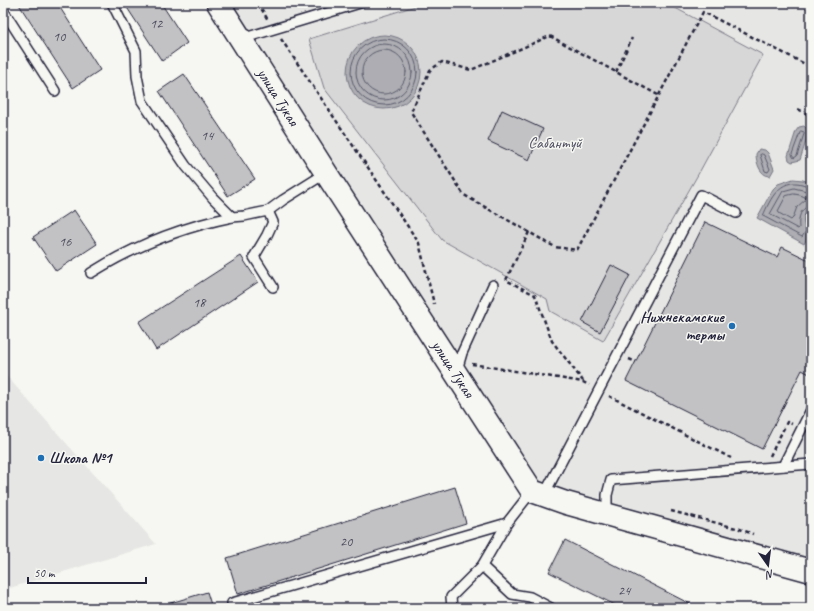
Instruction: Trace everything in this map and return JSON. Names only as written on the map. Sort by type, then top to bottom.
[{"type":"street","name":"улица Тукая","points":[[218,3],[326,172],[459,364],[538,493]]},
{"type":"street","points":[[538,493],[566,503],[811,571]]},
{"type":"lane","points":[[112,3],[136,51],[137,76],[142,101],[186,166],[213,198],[232,217]]},
{"type":"lane","points":[[241,39],[360,3]]},
{"type":"lane","points":[[3,10],[55,91]]},
{"type":"lane","points":[[90,273],[115,258],[151,242],[203,223],[268,211],[326,172]]},
{"type":"lane","points":[[452,608],[451,597],[482,566],[507,523],[538,493],[599,390],[701,195],[736,213]]},
{"type":"lane","points":[[268,211],[273,222],[254,257],[273,287]]},
{"type":"lane","points":[[459,364],[493,286]]},
{"type":"lane","points":[[783,466],[811,410]]},
{"type":"lane","points":[[607,514],[607,494],[611,480],[811,464]]},
{"type":"lane","points":[[233,608],[232,603],[507,523]]},
{"type":"lane","points":[[482,566],[512,594],[530,597],[551,608]]},
{"type":"path","points":[[258,3],[419,244],[435,308]]},
{"type":"path","points":[[658,95],[550,36],[471,70],[442,62],[430,70],[411,112],[464,195],[556,247],[577,250],[702,12],[811,67]]},
{"type":"path","points":[[616,72],[632,38]]},
{"type":"path","points":[[798,109],[811,116]]},
{"type":"path","points":[[529,232],[506,280],[535,295],[552,341],[583,382]]},
{"type":"path","points":[[459,364],[468,363],[583,382],[733,459]]},
{"type":"path","points":[[767,460],[787,422]]},
{"type":"shaded area","points":[[226,3],[811,3],[811,559],[582,504],[537,487]]},
{"type":"shaded area","name":"Школа №1","points":[[3,372],[156,544],[3,590]]},
{"type":"green space","name":"Сабантуй","points":[[425,3],[666,3],[763,55],[700,171],[603,341],[550,311],[547,299],[442,240],[324,88],[309,39]]},
{"type":"water","points":[[377,35],[391,35],[398,37],[411,45],[419,58],[421,72],[419,86],[411,99],[398,107],[391,109],[377,109],[370,107],[357,99],[349,86],[347,79],[347,65],[349,58],[357,45],[370,37]]},
{"type":"water","points":[[804,126],[808,130],[808,135],[800,160],[792,162],[789,160],[788,156],[796,131],[799,127]]},
{"type":"water","points":[[759,149],[765,150],[768,153],[774,169],[770,176],[761,171],[758,164],[756,154]]},
{"type":"water","points":[[793,179],[811,183],[811,212],[808,221],[811,230],[804,244],[757,218],[773,189],[778,184]]},
{"type":"building","points":[[18,3],[57,3],[100,70],[73,88]]},
{"type":"building","points":[[124,3],[161,3],[187,43],[162,61]]},
{"type":"building","points":[[184,74],[255,179],[228,196],[159,91]]},
{"type":"building","points":[[502,110],[543,129],[529,160],[488,141]]},
{"type":"building","points":[[74,210],[97,244],[56,271],[33,237]]},
{"type":"building","name":"Нижнекамские термы","points":[[705,222],[777,257],[782,247],[811,261],[811,375],[802,370],[762,449],[626,381]]},
{"type":"building","points":[[241,256],[258,282],[156,350],[139,322]]},
{"type":"building","points":[[611,265],[630,275],[600,332],[582,322]]},
{"type":"building","points":[[455,487],[466,523],[238,594],[227,558]]},
{"type":"building","points":[[565,540],[698,608],[621,608],[549,572]]},
{"type":"building","points":[[207,592],[212,608],[164,608],[164,605]]},
{"type":"place","name":"Нижнекамские термы","points":[[732,326]]},
{"type":"place","name":"Школа №1","points":[[41,458]]}]
